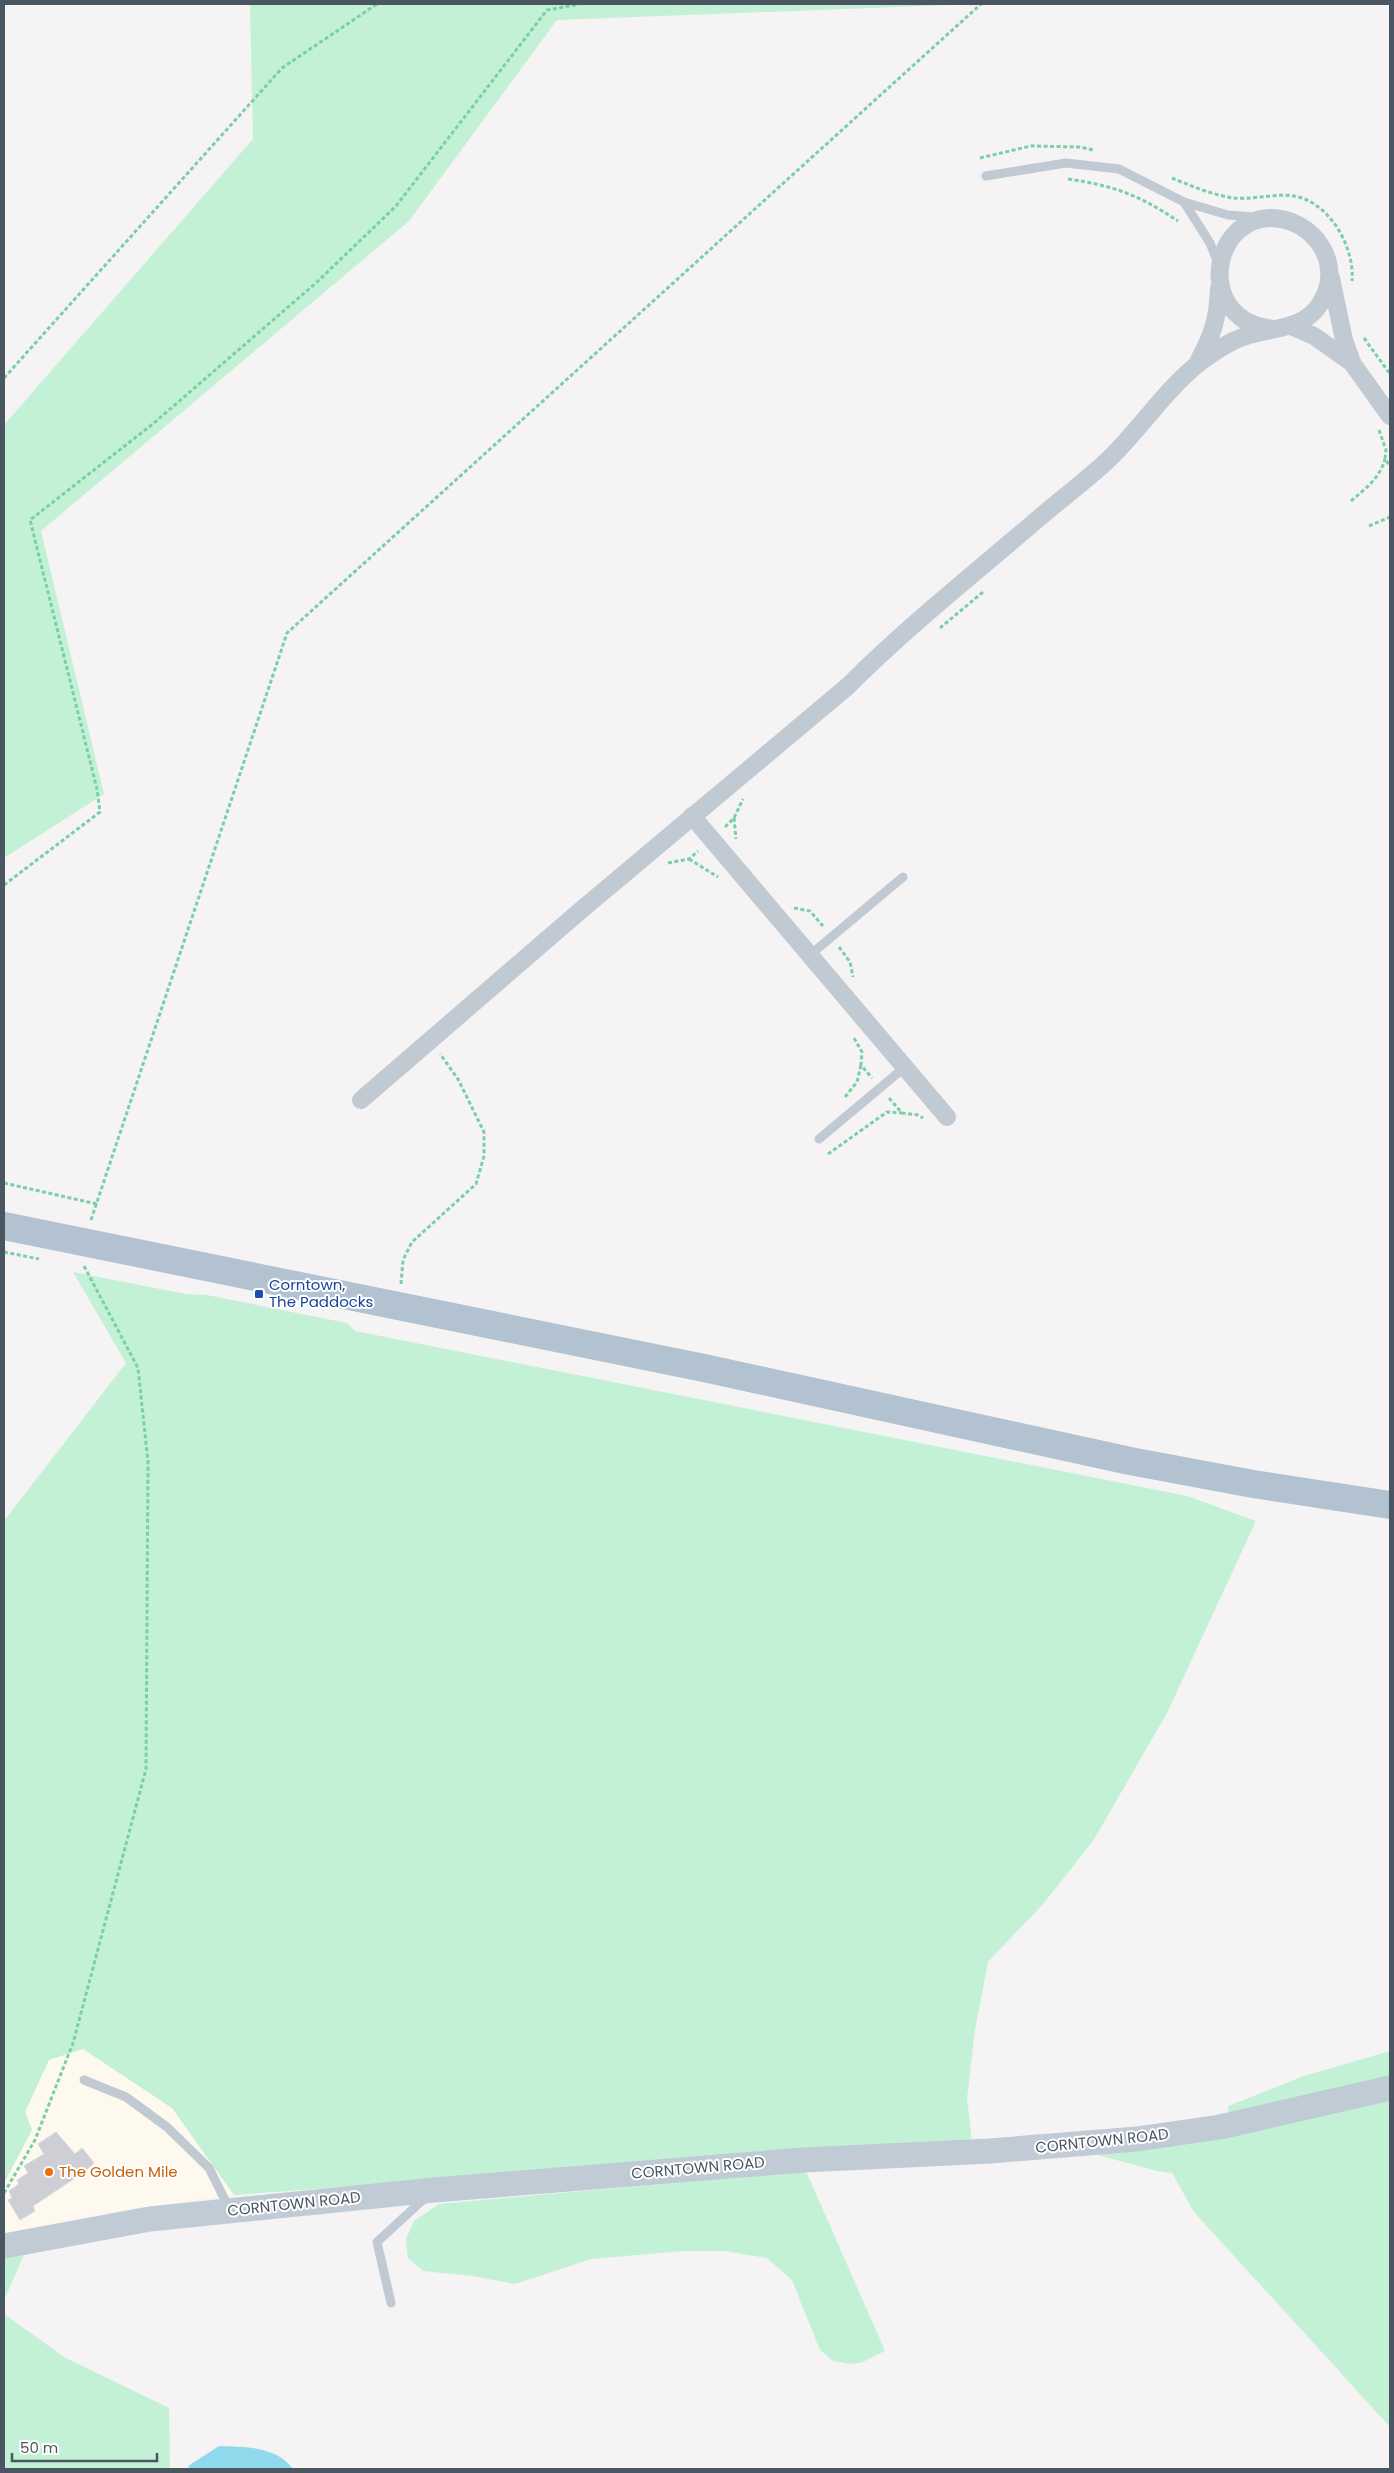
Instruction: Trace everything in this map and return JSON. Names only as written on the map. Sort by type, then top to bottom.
[{"type":"main road","points":[[4,1226],[704,1368],[1130,1461],[1253,1484],[1390,1505]]},
{"type":"main road","name":"CORNTOWN ROAD","points":[[4,2246],[150,2219],[434,2190],[804,2160],[990,2151],[1137,2139],[1220,2127],[1390,2088]]},
{"type":"street","points":[[1196,365],[1211,338],[1218,316],[1219,266],[1224,248],[1236,234],[1250,223],[1268,218],[1286,219],[1303,226],[1316,237],[1326,253],[1342,332],[1352,363],[1384,422]]},
{"type":"street","points":[[360,1100],[692,816],[848,686],[886,648],[1109,459],[1196,365],[1219,348],[1242,337],[1291,326],[1308,318],[1320,305],[1328,288],[1330,270]]},
{"type":"street","points":[[1220,285],[1226,302],[1238,316],[1254,326],[1273,329]]},
{"type":"street","points":[[1291,326],[1314,336],[1352,363]]},
{"type":"street","points":[[692,816],[947,1117]]},
{"type":"lane","points":[[986,176],[1066,163],[1119,169],[1184,202],[1228,215],[1268,218]]},
{"type":"lane","points":[[1184,202],[1210,243],[1219,266]]},
{"type":"lane","points":[[810,955],[902,877]]},
{"type":"lane","points":[[819,1139],[905,1067]]},
{"type":"lane","points":[[84,2080],[126,2097],[167,2127],[209,2168],[231,2210]]},
{"type":"lane","points":[[391,2303],[377,2242],[434,2190]]},
{"type":"path","points":[[4,378],[282,68],[377,4]]},
{"type":"path","points":[[4,885],[100,812],[97,790],[30,520],[154,422],[317,282],[396,206],[547,10],[580,4]]},
{"type":"path","points":[[4,2193],[34,2140],[73,2043],[146,1768],[148,1462],[138,1368],[83,1267],[90,1224],[287,633],[981,4]]},
{"type":"path","points":[[1060,178],[1105,184],[1149,202],[1179,221],[1183,228]]},
{"type":"path","points":[[1351,501],[1370,485],[1382,470],[1386,450],[1384,422]]},
{"type":"path","points":[[1385,459],[1390,466]]},
{"type":"path","points":[[1369,526],[1390,517]]},
{"type":"path","points":[[937,631],[989,586]]},
{"type":"path","points":[[662,865],[671,861],[689,859],[734,818],[748,794]]},
{"type":"path","points":[[689,859],[723,880]]},
{"type":"path","points":[[839,1105],[857,1082],[861,1065],[862,1052],[854,1037]]},
{"type":"path","points":[[435,1057],[447,1047]]},
{"type":"path","points":[[400,1293],[403,1260],[412,1242],[476,1184],[484,1156],[484,1132],[458,1079],[440,1053]]},
{"type":"path","points":[[861,1065],[902,1113]]},
{"type":"path","points":[[828,1154],[887,1112],[918,1115],[930,1124]]},
{"type":"path","points":[[4,1183],[97,1204]]},
{"type":"shaded area","points":[[83,2049],[172,2108],[234,2195],[124,2210],[4,2233],[4,2183],[32,2130],[25,2112],[49,2059]]},
{"type":"green space","points":[[250,4],[974,4],[557,20],[409,221],[41,531],[104,794],[4,858],[4,425],[253,139]]},
{"type":"green space","points":[[73,1272],[186,1294],[207,1295],[347,1323],[355,1331],[1187,1496],[1256,1521],[1167,1713],[1093,1841],[1043,1904],[988,1962],[975,2030],[967,2098],[972,2142],[234,2195],[172,2108],[83,2049],[49,2060],[25,2112],[32,2130],[4,2183],[4,1521],[126,1363]]},
{"type":"green space","points":[[1390,2051],[1390,2080],[1228,2117],[1228,2106],[1304,2076]]},
{"type":"green space","points":[[1390,2099],[1390,2427],[1194,2212],[1172,2173],[1157,2171],[1098,2155]]},
{"type":"green space","points":[[806,2171],[885,2351],[863,2362],[850,2364],[833,2361],[820,2350],[792,2280],[767,2258],[724,2251],[683,2251],[591,2259],[515,2284],[472,2276],[423,2271],[408,2258],[406,2239],[414,2221],[439,2204]]},
{"type":"green space","points":[[26,2250],[4,2300],[4,2255]]},
{"type":"green space","points":[[4,2314],[64,2357],[169,2408],[170,2469],[4,2469]]},
{"type":"water","points":[[219,2446],[259,2449],[269,2452],[286,2461],[293,2469],[190,2469],[188,2466]]},
{"type":"building","points":[[56,2132],[75,2154],[82,2148],[94,2163],[84,2172],[33,2206],[35,2211],[20,2220],[8,2200],[12,2198],[9,2191],[19,2184],[17,2180],[28,2173],[24,2166],[44,2154],[38,2144]]},
{"type":"place","name":"Corntown, The Paddocks","points":[[259,1294]]},
{"type":"place","name":"The Golden Mile","points":[[49,2172]]}]
